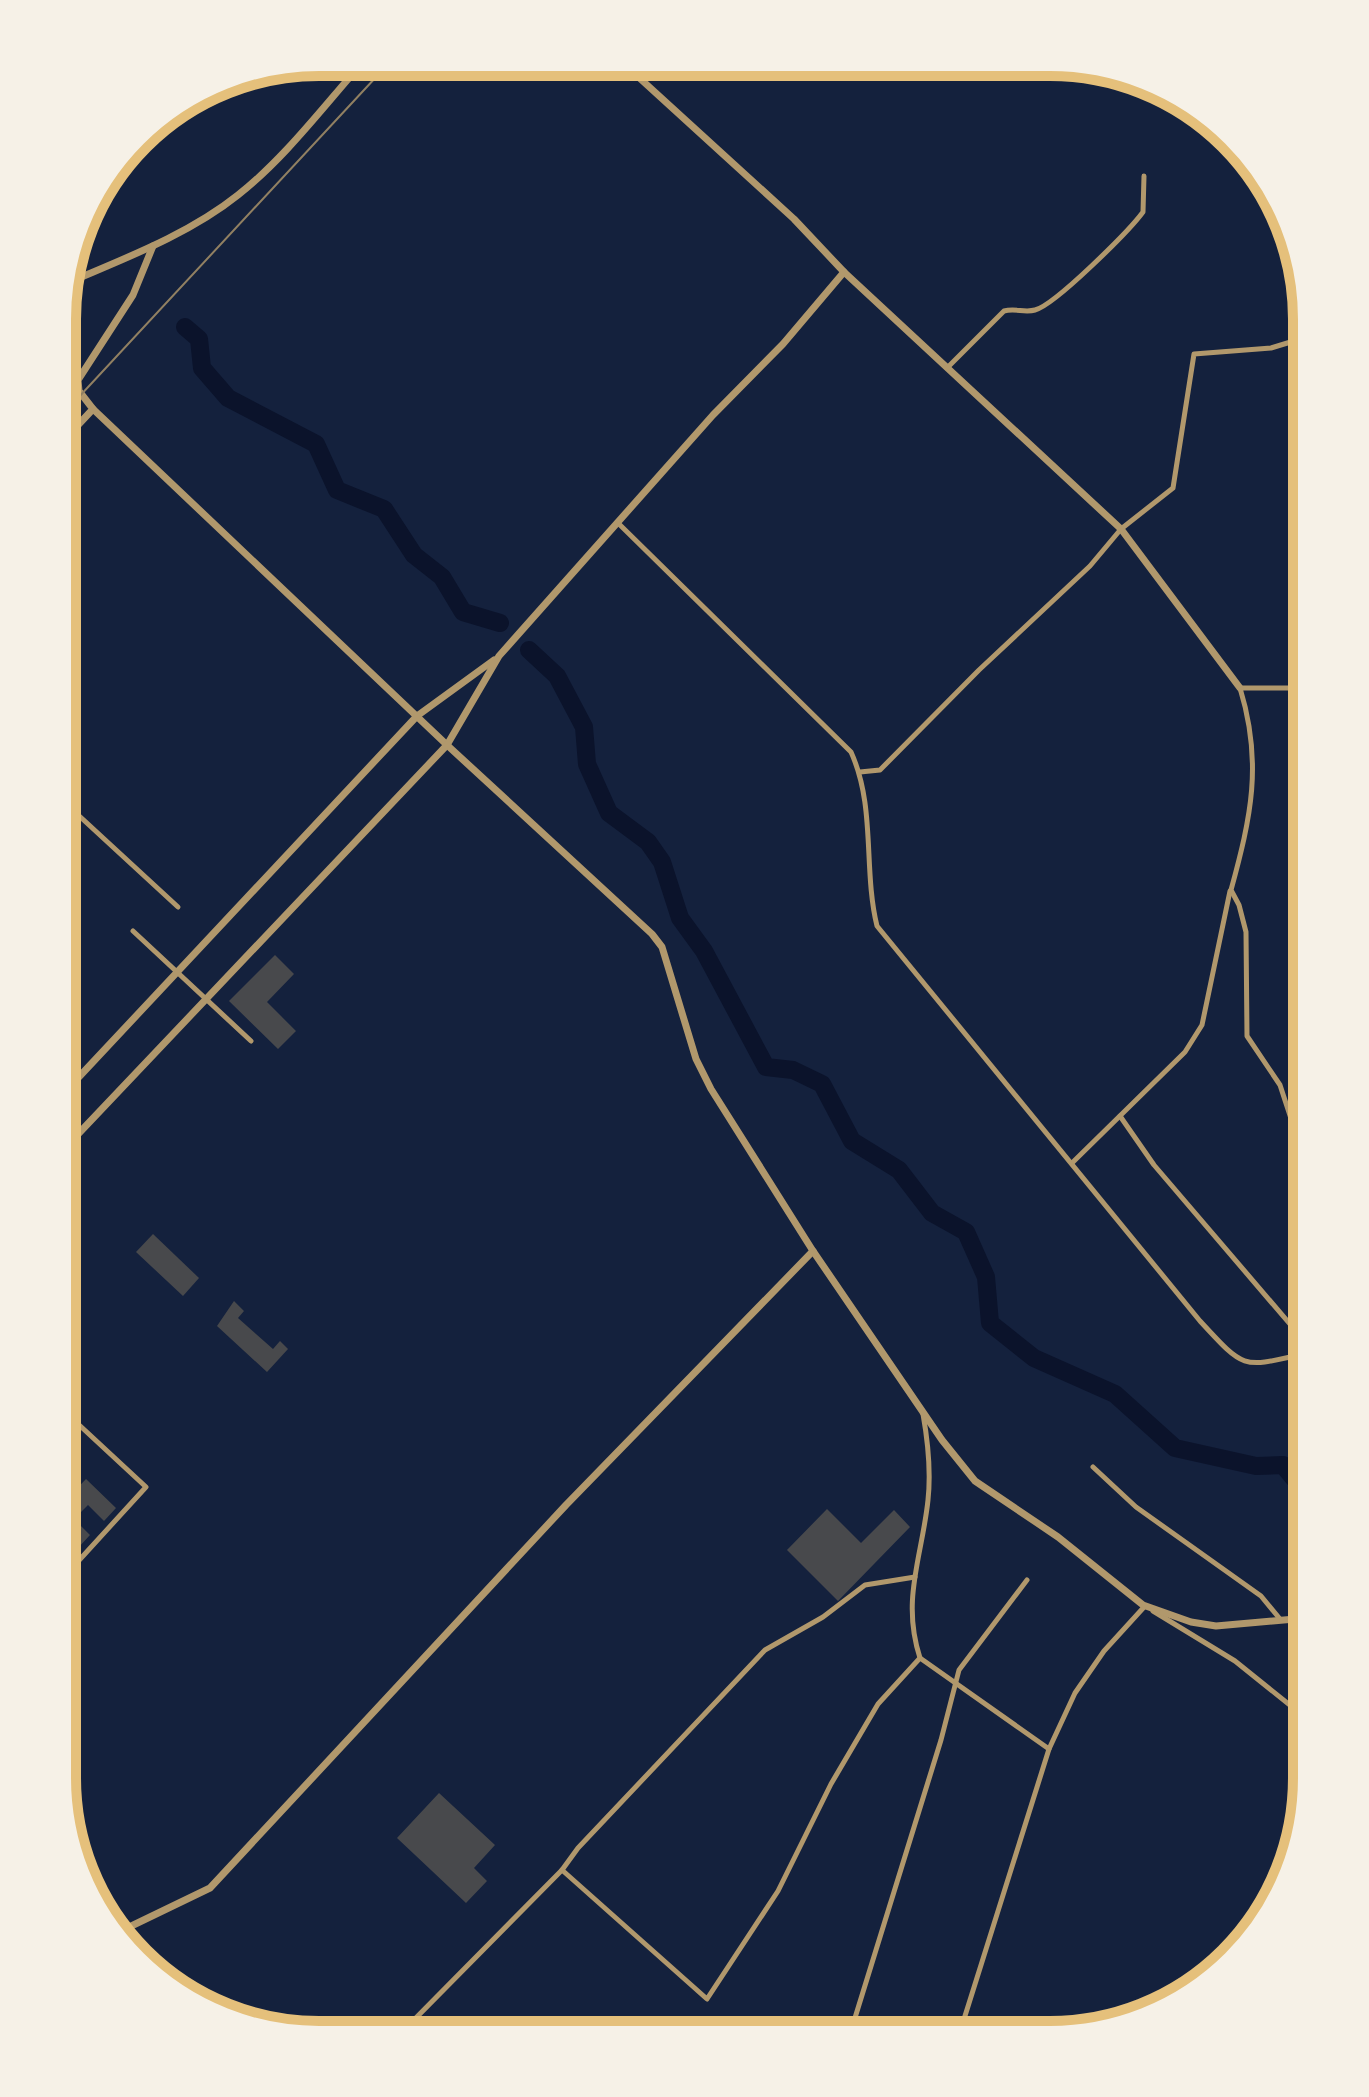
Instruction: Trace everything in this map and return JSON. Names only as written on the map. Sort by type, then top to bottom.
[{"type":"street","points":[[80,277],[153,246],[210,215],[264,173],[351,76]]},
{"type":"street","points":[[637,76],[794,219],[844,272],[1121,529],[1240,688],[1251,723],[1255,761],[1250,821],[1221,923],[1202,1025],[1185,1052],[1072,1163]]},
{"type":"street","points":[[947,368],[1004,311],[1032,311],[1045,305],[1100,259],[1143,212],[1144,176]]},
{"type":"street","points":[[153,246],[133,295],[78,380],[79,391],[93,409],[447,745],[652,934],[662,947],[696,1059],[711,1089],[813,1251],[975,1481],[1058,1537],[1143,1605],[1235,1661],[1292,1707]]},
{"type":"street","points":[[76,1136],[447,745],[499,656],[617,522],[783,344],[844,272]]},
{"type":"street","points":[[860,772],[880,770],[979,670],[1090,566],[1121,529],[1173,488],[1194,354],[1271,348],[1293,341]]},
{"type":"street","points":[[76,427],[93,409]]},
{"type":"street","points":[[617,522],[842,740],[860,772],[868,825],[871,900],[877,926],[1233,1356],[1253,1365],[1292,1356]]},
{"type":"street","points":[[76,1080],[417,716],[499,656]]},
{"type":"street","points":[[1240,688],[1293,688]]},
{"type":"street","points":[[76,813],[178,907]]},
{"type":"street","points":[[1231,890],[1239,905],[1246,932],[1247,1036],[1280,1085],[1292,1123]]},
{"type":"street","points":[[133,931],[251,1041]]},
{"type":"street","points":[[1120,1116],[1154,1165],[1292,1327]]},
{"type":"street","points":[[128,1928],[210,1888],[566,1505],[813,1251]]},
{"type":"street","points":[[922,1407],[928,1442],[929,1498],[915,1577],[911,1629],[920,1658],[1049,1749]]},
{"type":"street","points":[[76,1422],[146,1487],[76,1564]]},
{"type":"street","points":[[1093,1467],[1136,1507],[1261,1596],[1280,1619]]},
{"type":"street","points":[[413,2021],[562,1870],[578,1848],[765,1650],[823,1617],[865,1585],[915,1577]]},
{"type":"street","points":[[854,2021],[959,1670],[1027,1580]]},
{"type":"street","points":[[1143,1605],[1191,1622],[1216,1626],[1241,1626],[1292,1619]]},
{"type":"street","points":[[963,2021],[1049,1749],[1075,1693],[1143,1605]]},
{"type":"street","points":[[562,1870],[707,1999],[778,1891],[831,1784],[878,1704],[920,1658]]},
{"type":"building","points":[[275,955],[294,974],[267,1002],[296,1031],[278,1049],[229,1001]]},
{"type":"building","points":[[153,1234],[199,1278],[183,1296],[136,1252]]},
{"type":"building","points":[[234,1301],[244,1311],[238,1318],[273,1349],[280,1341],[288,1349],[267,1372],[217,1326]]},
{"type":"building","points":[[86,1479],[116,1508],[104,1521],[88,1505],[76,1517],[76,1489]]},
{"type":"building","points":[[827,1509],[861,1543],[894,1510],[910,1527],[838,1601],[787,1550]]},
{"type":"building","points":[[76,1521],[90,1535],[78,1548],[76,1546]]},
{"type":"building","points":[[439,1793],[495,1845],[474,1868],[487,1881],[466,1903],[397,1838]]},
{"type":"waterway","points":[[185,327],[199,339],[202,368],[228,398],[316,444],[337,490],[384,509],[414,555],[442,577],[463,612],[500,623]]},
{"type":"waterway","points":[[529,650],[557,676],[584,727],[587,764],[609,813],[648,842],[662,862],[680,918],[704,951],[766,1067],[793,1070],[822,1084],[852,1141],[899,1170],[932,1213],[966,1232],[986,1277],[990,1323],[1034,1358],[1115,1394],[1175,1448],[1256,1466],[1283,1465],[1292,1476]]},
{"type":"tram line","points":[[76,400],[377,76]]}]
